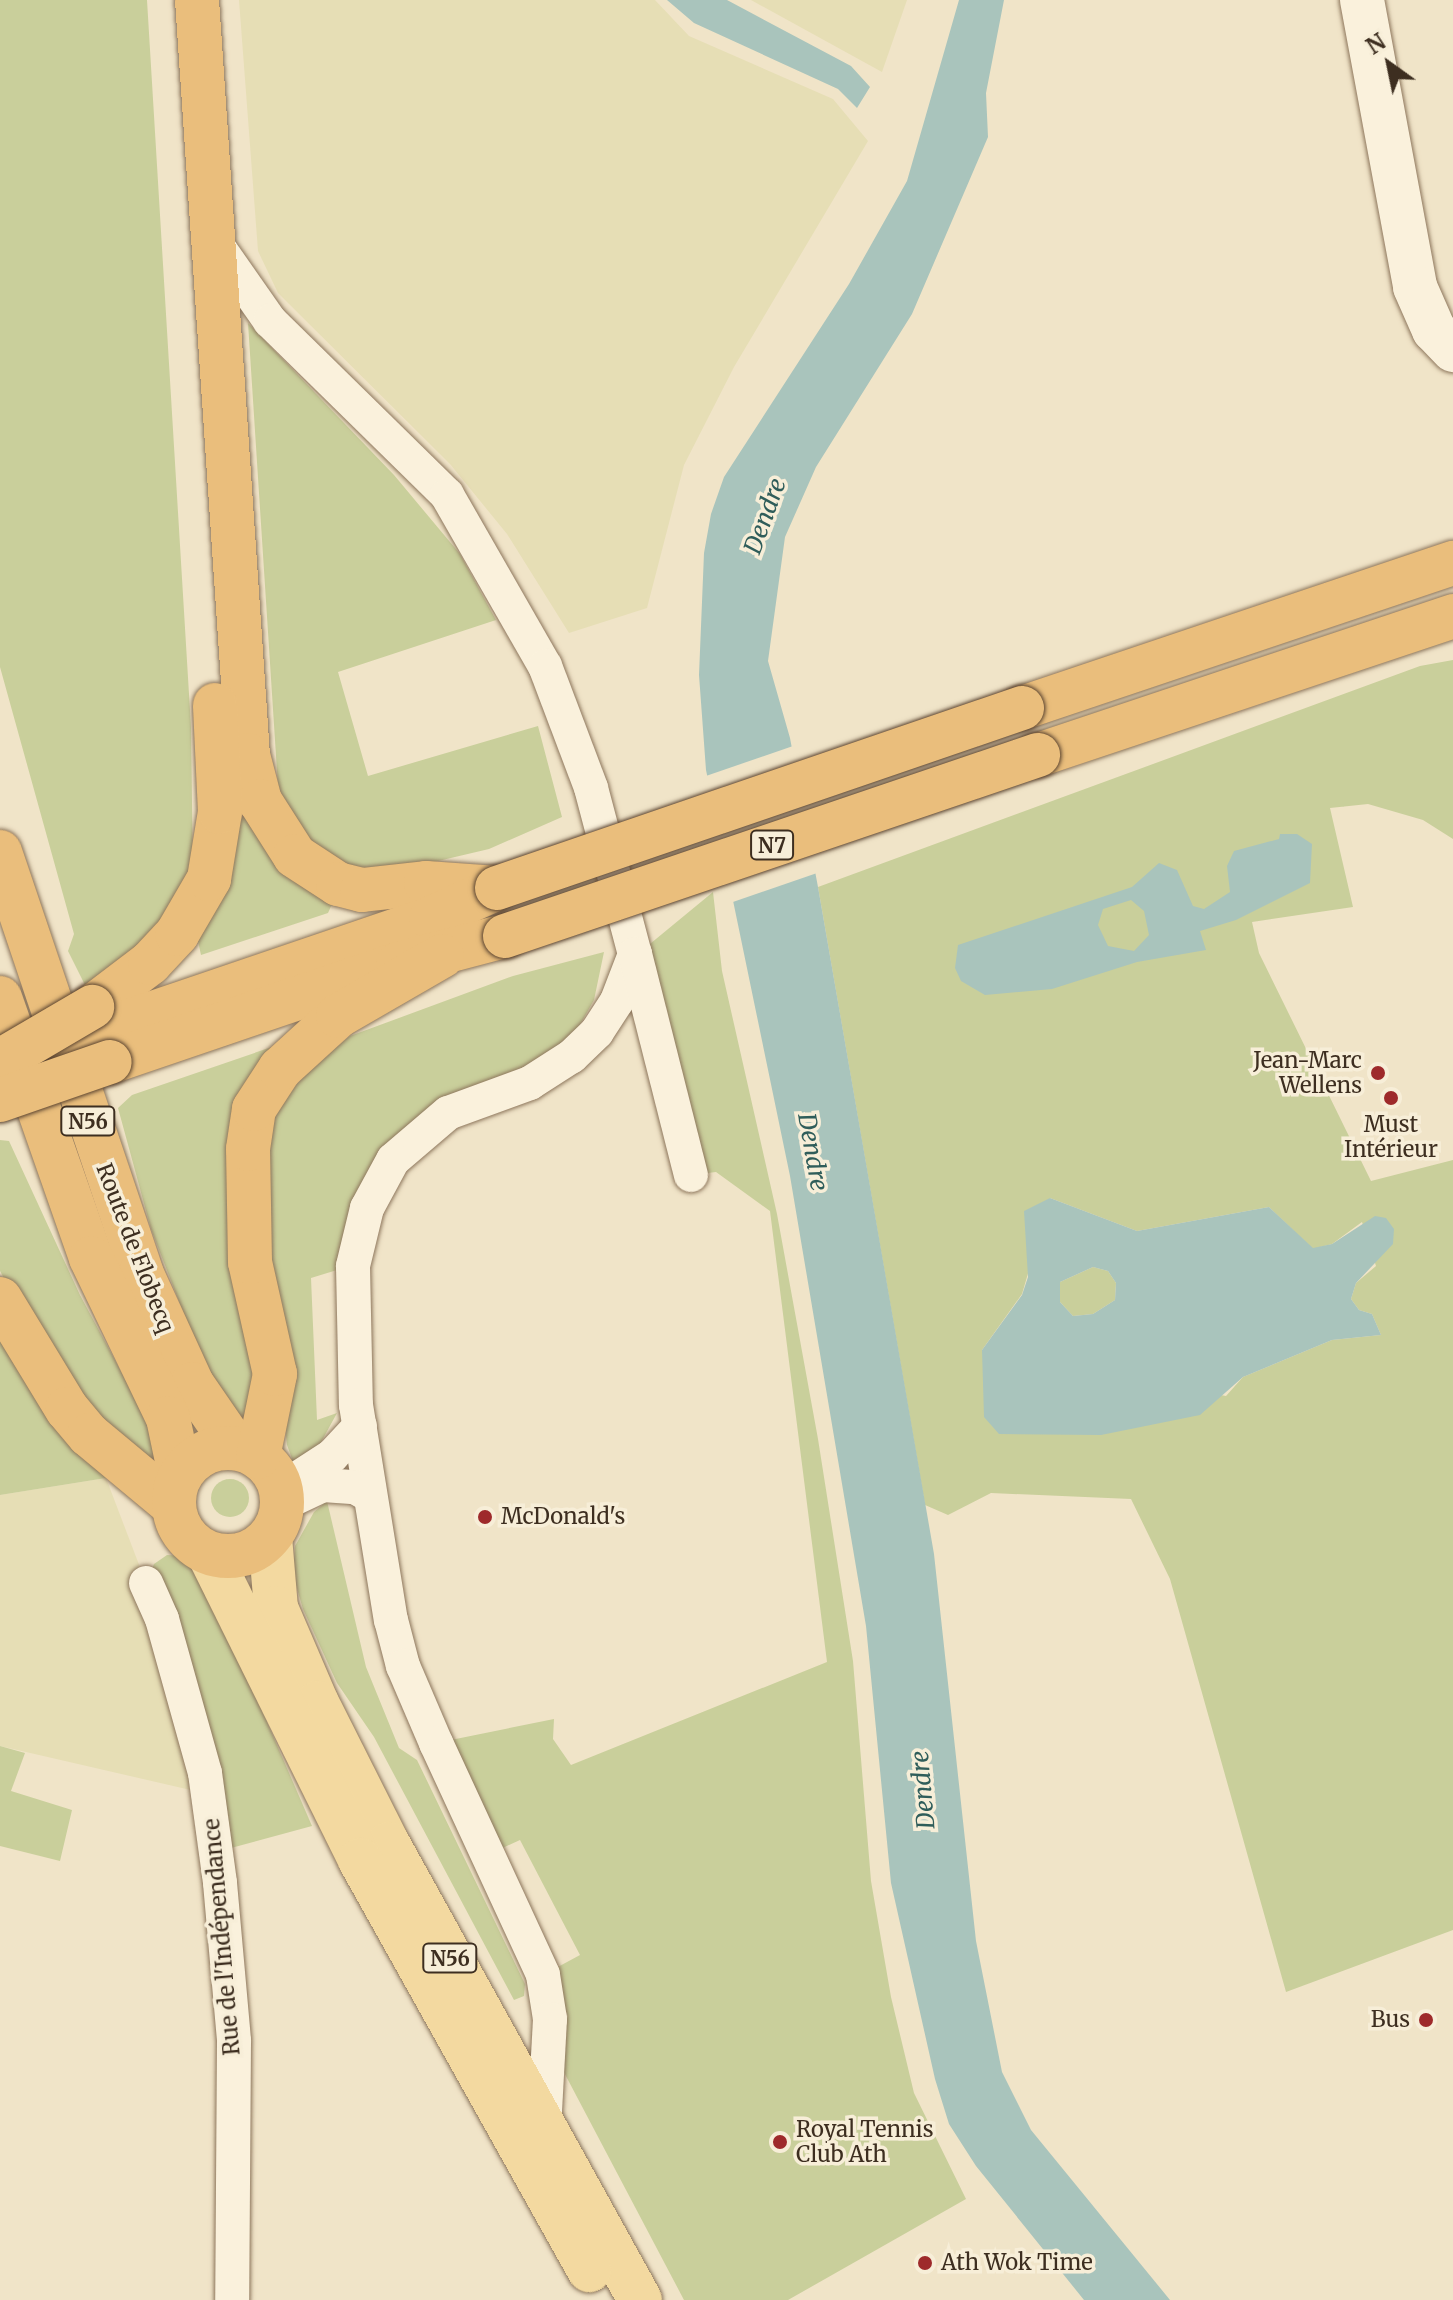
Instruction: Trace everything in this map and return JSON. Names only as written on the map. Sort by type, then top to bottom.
[{"type":"highway","points":[[0,1063],[101,1033],[150,963],[191,913],[209,879],[220,812],[174,0]]},
{"type":"highway","points":[[197,0],[248,755],[260,801],[295,856],[338,884],[362,890],[426,883],[497,888]]},
{"type":"highway","name":"N7","points":[[0,1100],[101,1033],[431,918],[497,888],[1453,563]]},
{"type":"highway","name":"N7","points":[[101,1033],[442,956],[1436,622]]},
{"type":"highway","name":"Route de Flobecq","points":[[0,852],[141,1272],[192,1384],[266,1487]]},
{"type":"highway","points":[[209,1554],[242,1555],[266,1487],[275,1374],[250,1262],[248,1149],[254,1109],[280,1069],[338,1016],[442,956]]},
{"type":"highway","name":"Route de Flobecq","points":[[0,998],[91,1258],[168,1418],[177,1490]]},
{"type":"highway","points":[[0,1299],[74,1417],[177,1490],[204,1453],[266,1487]]},
{"type":"highway","name":"N56","points":[[177,1490],[178,1526],[190,1543],[209,1554]]},
{"type":"main road","name":"N56","points":[[266,1487],[276,1608],[317,1703],[544,2130],[640,2300]]},
{"type":"main road","name":"N56","points":[[209,1554],[360,1860],[606,2300]]},
{"type":"street","points":[[1362,0],[1415,287],[1434,330],[1453,350]]},
{"type":"street","points":[[214,241],[270,321],[447,495],[545,666],[591,788],[691,1175]]},
{"type":"street","points":[[544,2130],[548,1994],[436,1743],[397,1647],[369,1495],[360,1426],[353,1266],[375,1190],[393,1160],[432,1123],[530,1083],[572,1056],[597,1032],[617,1001],[635,954]]},
{"type":"street","points":[[266,1487],[332,1456],[360,1426]]},
{"type":"street","points":[[266,1487],[355,1487],[369,1495]]},
{"type":"street","name":"Rue de l'Indépendance","points":[[146,1583],[162,1619],[205,1773],[220,1883],[234,2041],[232,2300]]},
{"type":"shaded area","points":[[239,0],[655,0],[689,36],[833,99],[868,141],[734,367],[684,465],[647,608],[569,633],[507,534],[450,464],[278,293],[258,251]]},
{"type":"shaded area","points":[[751,0],[907,0],[882,72]]},
{"type":"shaded area","points":[[106,1478],[146,1583],[208,1794],[0,1746],[0,1495]]},
{"type":"green space","points":[[0,0],[147,0],[191,727],[193,875],[157,932],[87,989],[68,951],[74,934],[0,667]]},
{"type":"green space","points":[[248,323],[394,475],[460,554],[496,620],[338,672],[368,776],[538,726],[562,817],[489,849],[404,869],[351,870],[306,845],[279,802]]},
{"type":"green space","points":[[1453,660],[1453,839],[1423,820],[1368,804],[1330,808],[1353,907],[1252,922],[1259,953],[1371,1181],[1453,1160],[1453,1930],[1286,1992],[1170,1579],[1131,1499],[991,1493],[948,1515],[925,1505],[818,887],[1420,666]],"holes":[[[1050,1198],[1137,1231],[1269,1207],[1313,1249],[1332,1244],[1362,1222],[1376,1266],[1356,1283],[1351,1299],[1359,1310],[1372,1314],[1381,1335],[1332,1340],[1243,1377],[1226,1396],[982,1350],[1022,1294]]]},
{"type":"green space","points":[[238,816],[248,817],[332,904],[328,913],[201,955],[198,941],[227,890]]},
{"type":"green space","points":[[713,892],[722,971],[777,1214],[818,1439],[853,1661],[871,1881],[891,1997],[914,2093],[966,2199],[788,2300],[684,2300],[548,2042],[543,1975],[580,1955],[520,1840],[487,1855],[436,1743],[554,1719],[553,1739],[571,1765],[827,1662],[770,1211],[716,1172],[691,1175],[639,953]]},
{"type":"green space","points":[[604,952],[594,1000],[573,1037],[545,1066],[422,1116],[337,1270],[311,1278],[317,1420],[337,1413],[314,1455],[295,1467],[287,1445],[268,1272],[264,1162],[271,1116],[312,1066],[350,1036],[513,976]]},
{"type":"green space","points":[[292,1040],[260,1078],[254,1434],[228,1415],[187,1322],[151,1229],[118,1108],[132,1095]]},
{"type":"green space","points":[[0,1140],[9,1141],[80,1295],[146,1418],[162,1477],[69,1396],[0,1271]]},
{"type":"green space","points":[[1093,1267],[1108,1271],[1116,1283],[1115,1300],[1093,1314],[1073,1316],[1060,1302],[1060,1282]]},
{"type":"green space","points":[[0,1334],[62,1436],[106,1478],[0,1495]]},
{"type":"green space","points":[[230,1479],[243,1485],[249,1498],[243,1511],[230,1517],[217,1511],[211,1498],[217,1485]]},
{"type":"green space","points":[[327,1501],[366,1667],[399,1748],[417,1760],[525,1984],[524,1996],[514,2000],[374,1737],[337,1683],[303,1609],[293,1575],[295,1546],[314,1512]]},
{"type":"green space","points":[[167,1555],[186,1556],[199,1565],[312,1826],[231,1848],[146,1583],[154,1564]]},
{"type":"green space","points":[[0,1746],[25,1753],[11,1791],[72,1810],[60,1861],[0,1846]]},
{"type":"water","points":[[667,0],[727,0],[851,66],[870,87],[857,108],[838,89],[694,23]]},
{"type":"water","name":"Dendre","points":[[959,0],[1004,0],[986,93],[988,137],[912,314],[816,467],[785,537],[768,661],[790,738],[818,887],[934,1554],[976,1941],[1002,2072],[1031,2130],[1170,2300],[1084,2300],[976,2166],[949,2124],[935,2079],[891,1883],[866,1626],[790,1176],[706,770],[699,675],[704,553],[711,514],[724,477],[849,284],[907,181]]},
{"type":"water","points":[[1280,834],[1297,834],[1312,844],[1310,883],[1236,920],[1200,931],[1206,950],[1137,962],[1052,989],[985,995],[961,981],[955,968],[958,945],[1132,887],[1159,863],[1177,870],[1193,906],[1204,909],[1230,892],[1227,866],[1234,851],[1279,839]],"holes":[[[1131,900],[1144,911],[1149,935],[1134,951],[1108,946],[1098,925],[1103,909]]]},
{"type":"water","points":[[1050,1198],[1137,1231],[1269,1207],[1313,1248],[1332,1244],[1375,1216],[1386,1218],[1394,1229],[1393,1244],[1356,1283],[1351,1299],[1359,1310],[1372,1314],[1381,1335],[1332,1340],[1243,1377],[1200,1415],[1101,1435],[999,1434],[984,1417],[982,1350],[1022,1295],[1028,1277],[1024,1211]],"holes":[[[1093,1267],[1108,1271],[1116,1283],[1115,1300],[1093,1314],[1073,1316],[1060,1302],[1060,1282]]]},
{"type":"pier","points":[[796,745],[820,872],[730,903],[703,777]]},
{"type":"place","name":"Jean-Marc Wellens","points":[[1378,1073]]},
{"type":"place","name":"Must Intérieur","points":[[1391,1098]]},
{"type":"place","name":"McDonald's","points":[[485,1517]]},
{"type":"place","name":"Bus","points":[[1426,2020]]},
{"type":"place","name":"Royal Tennis Club Ath","points":[[780,2142]]},
{"type":"place","name":"Ath Wok Time","points":[[925,2263]]}]
